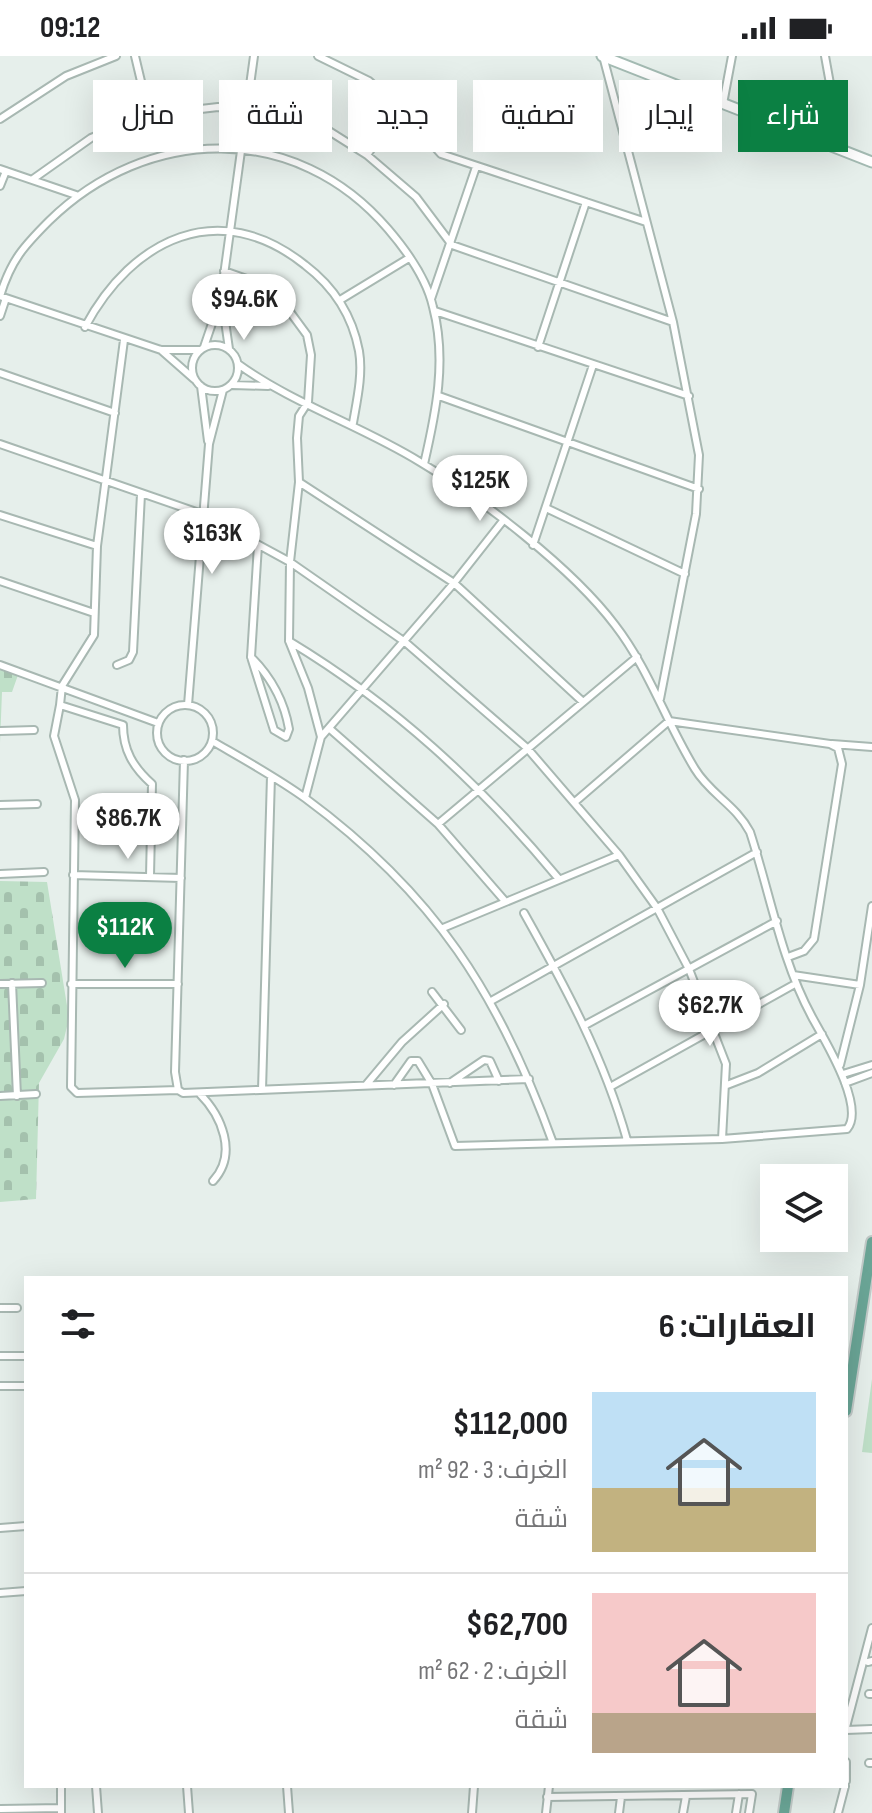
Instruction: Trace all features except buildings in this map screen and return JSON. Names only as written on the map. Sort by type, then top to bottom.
[{"type":"main road","points":[[603,56],[618,59],[738,110]]},
{"type":"main road","points":[[847,152],[872,162]]},
{"type":"main road","points":[[848,1398],[872,1242]]},
{"type":"main road","points":[[784,1813],[788,1788]]},
{"type":"street","points":[[0,119],[66,76],[116,56]]},
{"type":"street","points":[[135,56],[141,80]]},
{"type":"street","points":[[250,80],[254,56]]},
{"type":"street","points":[[318,56],[367,80]]},
{"type":"street","points":[[603,56],[673,322],[699,455],[699,489],[660,699]]},
{"type":"street","points":[[723,104],[732,56]]},
{"type":"street","points":[[825,56],[829,80]]},
{"type":"street","points":[[332,133],[367,155],[416,197],[452,245],[673,322]]},
{"type":"street","points":[[33,179],[70,149],[93,139]]},
{"type":"street","points":[[0,316],[2,297],[26,241],[76,195],[118,170],[146,159],[196,149],[219,148]]},
{"type":"street","points":[[195,379],[192,365],[202,348],[221,297],[240,152]]},
{"type":"street","points":[[259,152],[281,157],[335,181],[380,220],[409,258],[431,299],[435,311],[439,396],[424,464]]},
{"type":"street","points":[[438,152],[646,222]]},
{"type":"street","points":[[431,299],[452,245],[476,167]]},
{"type":"street","points":[[0,186],[3,170],[76,195]]},
{"type":"street","points":[[538,347],[586,202]]},
{"type":"street","points":[[85,327],[114,280],[145,253],[175,240],[229,229],[269,243],[296,258],[340,300],[353,328],[359,353],[353,423]]},
{"type":"street","points":[[340,300],[409,258]]},
{"type":"street","points":[[224,271],[264,285],[296,316],[307,335],[311,355],[308,402],[299,416],[299,482],[290,562],[289,641],[308,688],[321,737],[305,798]]},
{"type":"street","points":[[2,297],[161,350],[202,348],[216,344],[229,349]]},
{"type":"street","points":[[221,297],[229,349],[238,364],[268,386],[353,423],[424,464],[533,545],[614,623],[637,657],[702,779],[738,810],[757,852],[795,984],[840,1065],[852,1121],[847,1129],[722,1139],[455,1146],[432,1084],[416,1060],[394,1085]]},
{"type":"street","points":[[435,311],[689,396]]},
{"type":"street","points":[[124,340],[97,546],[91,642],[62,686],[54,736],[75,800],[69,1066],[73,1091],[178,1090],[199,1093],[529,1079]]},
{"type":"street","points":[[161,350],[201,386],[214,391],[231,385],[268,386]]},
{"type":"street","points":[[231,385],[238,364]]},
{"type":"street","points":[[533,545],[593,365]]},
{"type":"street","points":[[0,373],[115,413]]},
{"type":"street","points":[[201,386],[209,444]]},
{"type":"street","points":[[188,705],[209,444],[223,390]]},
{"type":"street","points":[[439,396],[699,489]]},
{"type":"street","points":[[0,444],[202,514],[290,562],[405,642],[527,748],[576,801],[619,855],[657,908],[689,969],[726,1064],[722,1139]]},
{"type":"street","points":[[299,482],[454,583],[583,702]]},
{"type":"street","points":[[117,665],[129,660],[133,652],[141,494]]},
{"type":"street","points":[[546,508],[685,574]]},
{"type":"street","points":[[0,515],[97,546]]},
{"type":"street","points":[[321,737],[405,642],[502,522]]},
{"type":"street","points":[[251,657],[265,671],[283,703],[289,729],[286,737],[280,737],[274,730],[251,657],[258,545]]},
{"type":"street","points":[[0,581],[94,613]]},
{"type":"street","points":[[289,641],[365,688],[480,790],[558,878]]},
{"type":"street","points":[[438,824],[637,657]]},
{"type":"street","points":[[0,665],[158,723]]},
{"type":"street","points":[[60,705],[123,725]]},
{"type":"street","points":[[188,705],[206,714],[213,731],[212,741],[201,755],[175,759],[160,746],[158,723],[173,707],[188,705]]},
{"type":"street","points":[[126,711],[123,725],[125,746],[136,769],[152,784],[150,876]]},
{"type":"street","points":[[576,801],[669,721],[872,747]]},
{"type":"street","points":[[330,729],[438,824],[504,900]]},
{"type":"street","points":[[0,731],[34,730]]},
{"type":"street","points":[[212,741],[305,798],[397,876],[443,928],[491,1001],[529,1079],[553,1143]]},
{"type":"street","points":[[788,957],[804,951],[814,939],[842,764],[838,748],[830,744]]},
{"type":"street","points":[[178,1090],[175,1072],[184,760]]},
{"type":"street","points":[[262,1090],[271,776]]},
{"type":"street","points":[[0,805],[37,804]]},
{"type":"street","points":[[491,1001],[757,852]]},
{"type":"street","points":[[443,928],[504,900],[619,855]]},
{"type":"street","points":[[0,874],[44,872]]},
{"type":"street","points":[[73,875],[181,878]]},
{"type":"street","points":[[840,1065],[860,985],[872,906]]},
{"type":"street","points":[[524,913],[585,1025],[627,1140]]},
{"type":"street","points":[[585,1025],[777,921]]},
{"type":"street","points":[[793,975],[860,985]]},
{"type":"street","points":[[12,983],[17,1096]]},
{"type":"street","points":[[0,984],[42,983]]},
{"type":"street","points":[[71,984],[178,984]]},
{"type":"street","points":[[610,1087],[795,984]]},
{"type":"street","points":[[432,992],[461,1030]]},
{"type":"street","points":[[366,1085],[402,1042],[444,1004]]},
{"type":"street","points":[[727,1085],[758,1073],[822,1034]]},
{"type":"street","points":[[450,1083],[484,1060],[490,1061],[499,1081]]},
{"type":"street","points":[[843,1074],[872,1065]]},
{"type":"street","points":[[845,1083],[872,1073]]},
{"type":"street","points":[[199,1093],[218,1115],[226,1148],[223,1171],[213,1181]]},
{"type":"street","points":[[0,1096],[36,1094]]},
{"type":"street","points":[[0,1308],[17,1308]]},
{"type":"street","points":[[0,1356],[24,1356]]},
{"type":"street","points":[[0,1386],[24,1386]]},
{"type":"street","points":[[0,1528],[24,1526]]},
{"type":"street","points":[[0,1593],[24,1591]]},
{"type":"street","points":[[848,1720],[872,1628]]},
{"type":"street","points":[[848,1728],[872,1729]]},
{"type":"street","points":[[0,1809],[61,1810],[61,1788]]},
{"type":"street","points":[[96,1788],[98,1813]]},
{"type":"street","points":[[187,1788],[189,1813]]},
{"type":"street","points":[[287,1788],[289,1813]]},
{"type":"street","points":[[472,1813],[474,1788]]},
{"type":"street","points":[[546,1813],[549,1788]]},
{"type":"street","points":[[838,1813],[844,1788]]},
{"type":"street","points":[[736,1813],[739,1794]]},
{"type":"street","points":[[547,1797],[752,1794],[749,1813]]},
{"type":"street","points":[[683,1813],[686,1796]]},
{"type":"street","points":[[619,1813],[621,1797]]},
{"type":"green space","points":[[0,669],[18,675],[12,692],[2,692],[0,743]]},
{"type":"green space","points":[[0,881],[47,882],[69,1018],[64,1039],[39,1083],[36,1199],[0,1202]]},
{"type":"green space","points":[[872,1379],[872,1453],[862,1452]]}]
